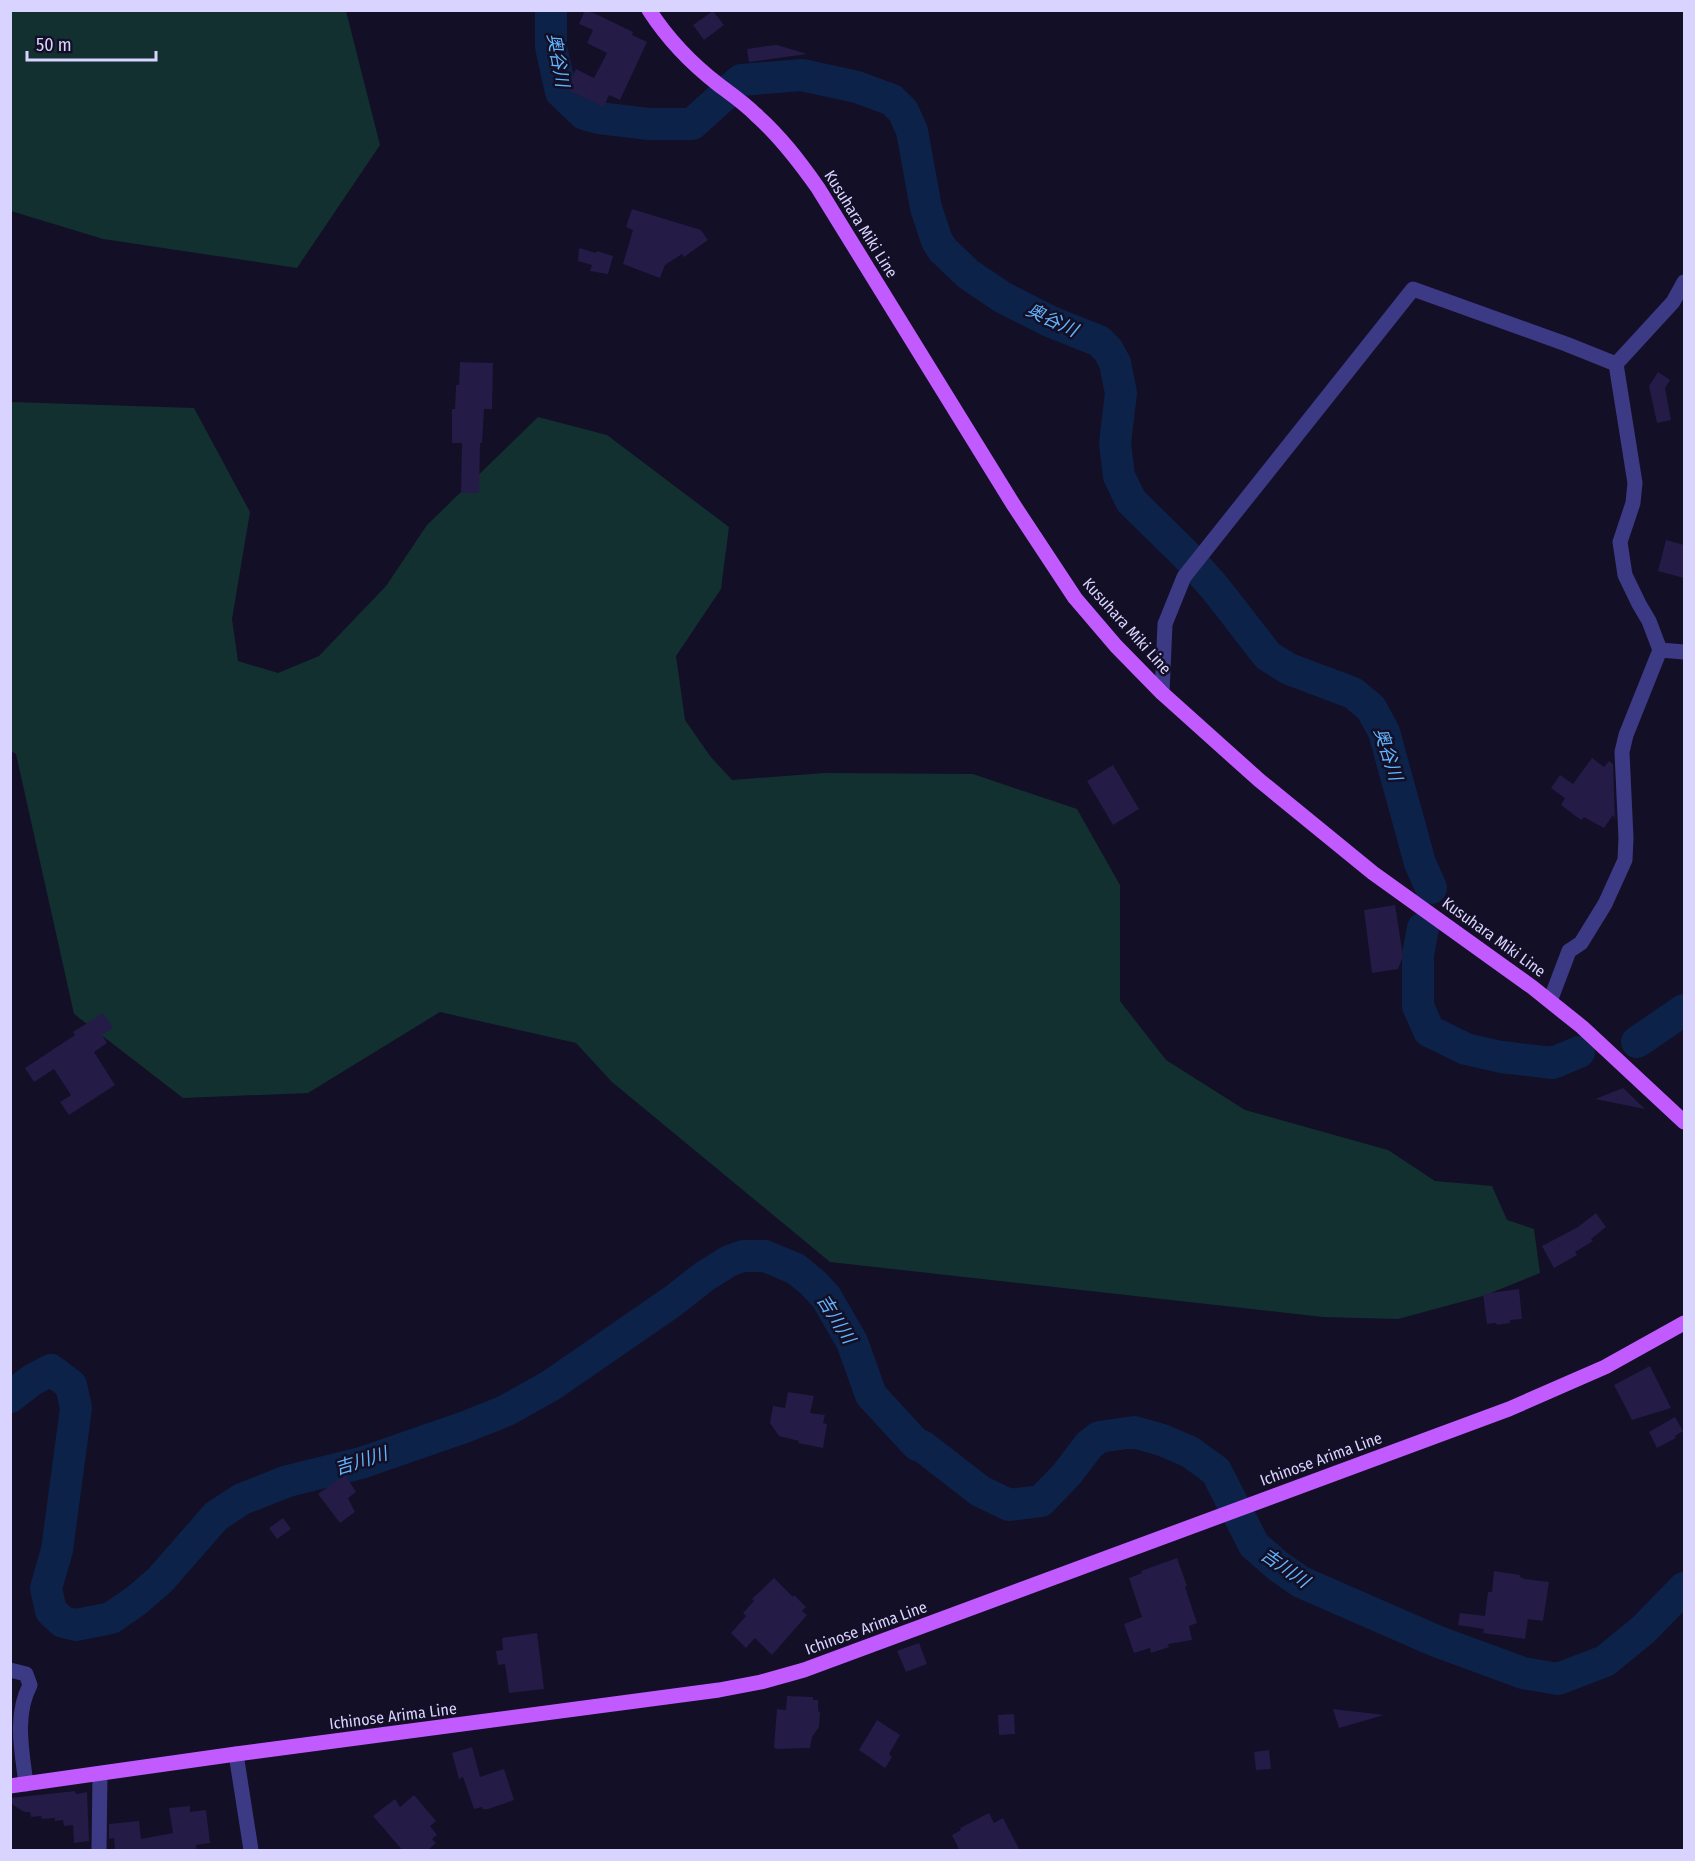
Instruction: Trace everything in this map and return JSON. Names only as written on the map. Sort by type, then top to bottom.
[{"type":"main road","name":"Kusuhara Miki Line","points":[[649,10],[657,24],[687,56],[757,115],[792,152],[818,188],[1013,504],[1075,598],[1116,646],[1162,693],[1259,780],[1373,873],[1550,1001],[1582,1027],[1684,1122]]},
{"type":"main road","name":"Ichinose Arima Line","points":[[18,1785],[660,1698],[761,1682],[804,1670],[1509,1408],[1605,1367],[1684,1323]]},
{"type":"street","points":[[1616,364],[1672,303],[1684,282]]},
{"type":"street","points":[[1162,693],[1165,624],[1184,577],[1413,289],[1555,339],[1616,364]]},
{"type":"street","points":[[1550,1001],[1569,951],[1581,943],[1605,904],[1625,860],[1622,752],[1626,735],[1660,650],[1649,621],[1625,575],[1620,542],[1633,503],[1635,483],[1616,364]]},
{"type":"street","points":[[1660,650],[1684,652]]},
{"type":"street","points":[[10,1670],[26,1674],[30,1685],[22,1700],[18,1785]]},
{"type":"street","points":[[236,1754],[250,1851]]},
{"type":"street","points":[[99,1851],[100,1774]]},
{"type":"green space","points":[[10,11],[346,11],[380,145],[297,268],[103,239],[11,211]]},
{"type":"green space","points":[[11,402],[194,408],[250,512],[232,619],[238,661],[278,673],[319,656],[386,586],[427,525],[538,417],[607,435],[729,527],[721,589],[676,656],[685,720],[710,756],[732,780],[825,773],[973,774],[1077,809],[1120,885],[1120,1001],[1166,1060],[1245,1110],[1388,1150],[1435,1181],[1492,1186],[1507,1220],[1534,1229],[1540,1273],[1483,1296],[1398,1319],[1323,1317],[830,1262],[612,1082],[576,1043],[440,1012],[308,1093],[183,1098],[74,1014],[16,754],[11,751]]},
{"type":"building","points":[[585,10],[633,32],[632,35],[647,42],[620,100],[609,95],[604,107],[566,89],[576,69],[594,78],[607,53],[587,43],[593,30],[579,24]]},
{"type":"building","points":[[713,11],[724,25],[704,40],[693,25]]},
{"type":"building","points":[[777,45],[807,54],[749,62],[747,49]]},
{"type":"building","points":[[632,209],[701,230],[708,240],[684,257],[682,254],[665,265],[660,278],[623,264],[633,230],[626,227]]},
{"type":"building","points":[[579,248],[613,256],[608,274],[590,271],[592,265],[578,261]]},
{"type":"building","points":[[460,362],[493,363],[492,409],[484,409],[482,443],[480,443],[479,493],[461,493],[462,443],[452,443],[452,409],[455,409]]},
{"type":"building","points":[[1658,372],[1670,380],[1665,388],[1671,420],[1657,423],[1649,386]]},
{"type":"building","points":[[1666,540],[1684,545],[1684,578],[1658,571]]},
{"type":"building","points":[[1592,758],[1604,767],[1609,761],[1613,764],[1615,819],[1613,815],[1604,828],[1584,817],[1581,820],[1561,805],[1565,798],[1551,788],[1560,775],[1573,784]]},
{"type":"building","points":[[1113,765],[1139,809],[1113,825],[1087,781]]},
{"type":"building","points":[[1395,905],[1403,956],[1398,969],[1372,973],[1364,910]]},
{"type":"building","points":[[103,1013],[113,1028],[102,1035],[107,1043],[94,1052],[115,1085],[69,1115],[60,1102],[71,1095],[54,1069],[34,1082],[25,1068],[75,1035],[73,1032]]},
{"type":"building","points":[[1623,1088],[1645,1109],[1595,1099]]},
{"type":"building","points":[[1596,1213],[1606,1227],[1591,1239],[1593,1241],[1575,1252],[1577,1255],[1554,1268],[1542,1246],[1578,1227]]},
{"type":"building","points":[[1519,1289],[1522,1319],[1510,1320],[1510,1323],[1497,1325],[1496,1323],[1487,1324],[1483,1294]]},
{"type":"building","points":[[1650,1366],[1671,1408],[1632,1420],[1614,1385]]},
{"type":"building","points":[[788,1392],[814,1396],[810,1413],[825,1415],[823,1423],[827,1424],[823,1448],[779,1436],[770,1423],[773,1406],[785,1408]]},
{"type":"building","points":[[1675,1417],[1683,1431],[1675,1436],[1676,1438],[1657,1448],[1649,1432]]},
{"type":"building","points":[[345,1475],[356,1492],[348,1498],[355,1512],[340,1523],[318,1494]]},
{"type":"building","points":[[283,1518],[291,1529],[277,1539],[269,1528]]},
{"type":"building","points":[[1177,1558],[1197,1623],[1189,1626],[1192,1640],[1168,1644],[1169,1647],[1151,1653],[1150,1648],[1134,1653],[1124,1624],[1142,1617],[1129,1578],[1142,1573],[1141,1571]]},
{"type":"building","points":[[1494,1571],[1549,1582],[1543,1621],[1528,1619],[1525,1639],[1483,1633],[1484,1629],[1458,1625],[1460,1613],[1485,1616],[1488,1592],[1492,1592]]},
{"type":"building","points":[[774,1578],[806,1607],[802,1611],[807,1615],[772,1655],[755,1638],[746,1648],[731,1633],[746,1616],[743,1613],[754,1601],[752,1599]]},
{"type":"building","points":[[537,1633],[544,1689],[509,1693],[505,1664],[498,1665],[496,1651],[503,1650],[502,1638]]},
{"type":"building","points":[[919,1643],[927,1664],[906,1672],[897,1651]]},
{"type":"building","points":[[787,1696],[813,1697],[813,1700],[818,1700],[819,1727],[812,1737],[810,1748],[776,1749],[774,1747],[777,1709],[786,1710]]},
{"type":"building","points":[[1333,1709],[1384,1715],[1339,1728]]},
{"type":"building","points":[[1014,1714],[1015,1734],[999,1735],[998,1715]]},
{"type":"building","points":[[877,1720],[900,1735],[889,1754],[892,1757],[885,1768],[859,1750]]},
{"type":"building","points":[[472,1747],[480,1777],[504,1769],[514,1800],[488,1809],[482,1807],[474,1809],[463,1777],[459,1779],[452,1753]]},
{"type":"building","points":[[1269,1750],[1271,1769],[1256,1770],[1254,1752]]},
{"type":"building","points":[[75,1791],[76,1794],[87,1792],[89,1841],[74,1843],[73,1825],[64,1826],[63,1820],[55,1821],[55,1818],[31,1817],[30,1812],[24,1812],[10,1803],[10,1798]]},
{"type":"building","points":[[414,1795],[436,1821],[430,1826],[437,1835],[432,1839],[436,1843],[427,1851],[403,1851],[373,1816],[395,1799],[400,1807]]},
{"type":"building","points":[[190,1806],[190,1812],[206,1810],[210,1843],[196,1845],[197,1851],[115,1851],[114,1838],[109,1839],[109,1824],[139,1821],[141,1839],[173,1833],[169,1808]]},
{"type":"building","points":[[989,1813],[994,1823],[1003,1818],[1020,1851],[960,1851],[952,1835],[961,1830],[960,1828]]},
{"type":"waterway","name":"奥谷川","points":[[551,10],[551,47],[561,92],[584,114],[599,118],[649,124],[692,124],[741,80],[802,75],[857,87],[892,100],[903,111],[912,131],[926,208],[937,241],[943,250],[968,274],[1002,297],[1049,321],[1099,341],[1108,350],[1115,363],[1121,393],[1115,443],[1119,476],[1131,501],[1186,555],[1268,656],[1289,669],[1353,693],[1371,708],[1384,732],[1420,863],[1431,888]]},
{"type":"waterway","name":"奥谷川","points":[[1423,928],[1418,955],[1418,1006],[1429,1031],[1466,1049],[1501,1057],[1553,1063],[1579,1052]]},
{"type":"waterway","name":"奥谷川","points":[[1637,1042],[1684,1010]]},
{"type":"waterway","name":"吉川川","points":[[10,1397],[32,1380],[51,1370],[71,1385],[76,1408],[57,1550],[46,1588],[51,1611],[63,1622],[76,1625],[111,1618],[137,1600],[160,1580],[216,1516],[242,1499],[288,1481],[361,1463],[505,1411],[550,1386],[729,1261],[743,1256],[765,1256],[796,1269],[826,1297],[852,1342],[871,1395],[917,1445],[922,1446],[980,1491],[1009,1505],[1041,1501],[1067,1474],[1089,1445],[1099,1437],[1134,1432],[1162,1440],[1190,1452],[1216,1471],[1254,1545],[1301,1582],[1436,1641],[1523,1673],[1558,1679],[1605,1661],[1643,1630],[1684,1588]]}]
